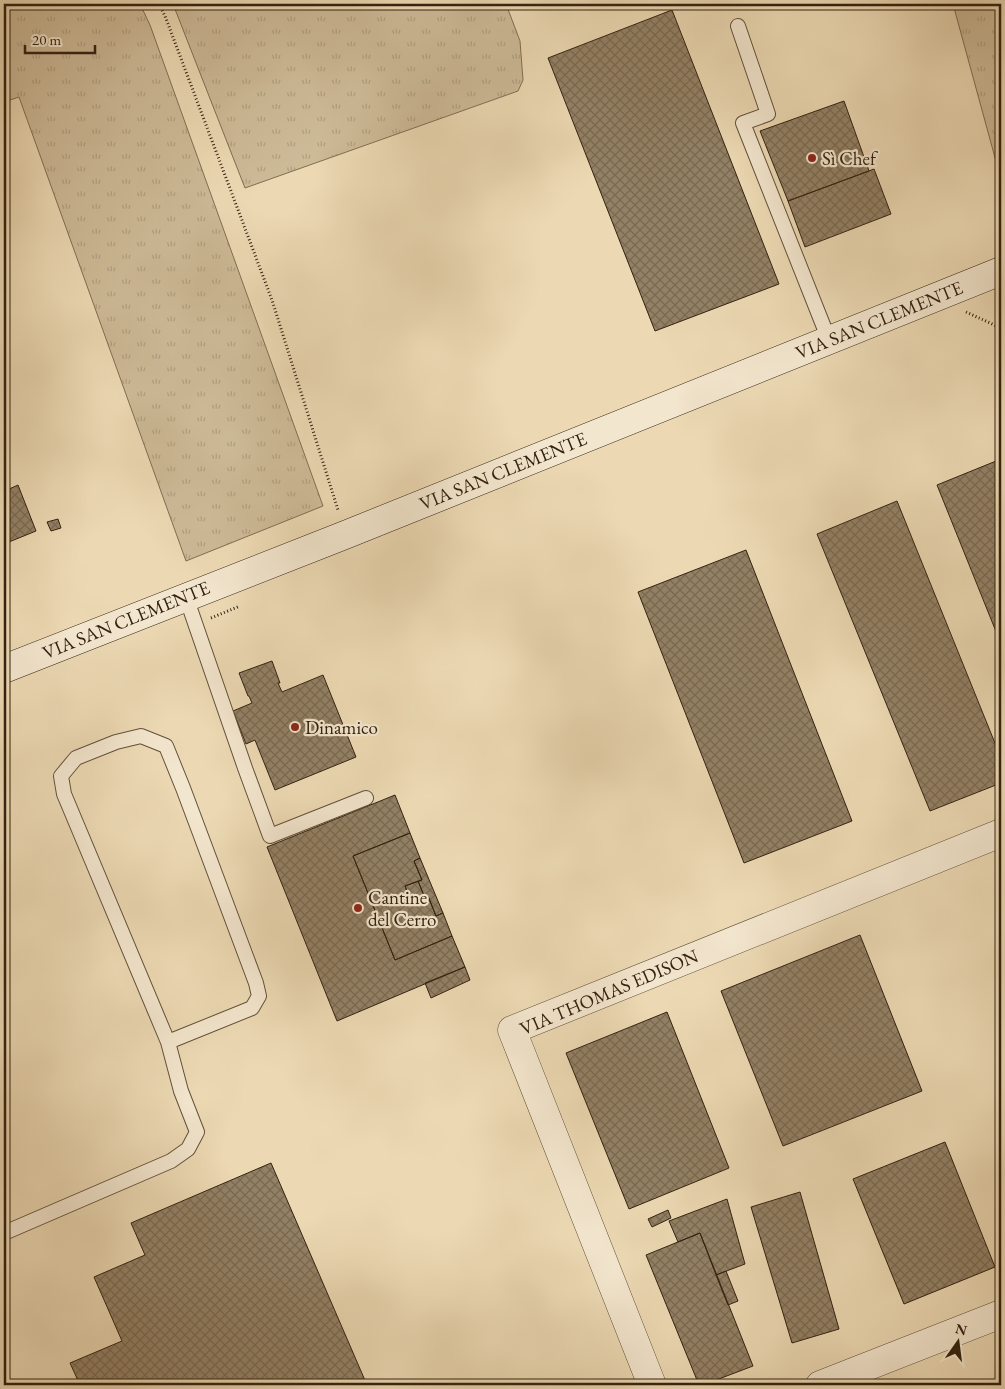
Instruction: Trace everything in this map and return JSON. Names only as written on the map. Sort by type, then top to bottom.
[{"type":"street","name":"VIA SAN CLEMENTE","points":[[4,669],[345,535],[1001,271]]},
{"type":"street","name":"VIA THOMAS EDISON","points":[[652,1385],[512,1030],[1001,833]]},
{"type":"street","points":[[820,1385],[1001,1314]]},
{"type":"lane","points":[[738,26],[768,114],[743,123],[829,340]]},
{"type":"lane","points":[[186,597],[270,836],[366,798]]},
{"type":"lane","points":[[4,1233],[171,1161],[188,1149],[197,1132],[181,1091],[168,1042],[64,794],[61,776],[76,758],[116,742],[141,736],[166,746],[253,974],[259,996],[252,1008],[168,1042]]},
{"type":"path","points":[[158,4],[272,300],[345,535]]},
{"type":"green space","points":[[4,4],[140,4],[150,25],[323,506],[186,561],[19,97],[4,102]]},
{"type":"green space","points":[[173,4],[506,4],[520,41],[523,80],[518,91],[245,188]]},
{"type":"green space","points":[[953,4],[1001,4],[1001,198],[997,165]]},
{"type":"building","points":[[672,10],[779,284],[655,331],[548,58]]},
{"type":"building","points":[[844,101],[869,171],[788,201],[760,131]]},
{"type":"building","points":[[874,169],[891,214],[805,247],[788,201]]},
{"type":"building","points":[[1001,459],[1001,644],[937,485]]},
{"type":"building","points":[[4,482],[7,490],[18,485],[36,531],[4,544]]},
{"type":"building","points":[[897,501],[1001,758],[1001,783],[930,811],[817,534]]},
{"type":"building","points":[[58,519],[61,528],[51,531],[47,522]]},
{"type":"building","points":[[746,550],[852,821],[744,863],[638,592]]},
{"type":"building","points":[[272,661],[282,692],[323,675],[356,757],[275,790],[255,740],[246,744],[233,711],[252,703],[239,673]]},
{"type":"building","points":[[395,795],[410,833],[353,856],[395,960],[452,936],[465,967],[337,1021],[267,847]]},
{"type":"building","points":[[410,833],[420,858],[414,861],[422,880],[405,886],[411,903],[428,896],[436,916],[443,913],[452,936],[395,960],[353,856]]},
{"type":"building","points":[[420,858],[443,913],[436,916],[428,896],[425,898],[418,881],[422,880],[414,861]]},
{"type":"building","points":[[418,881],[425,898],[411,903],[405,886]]},
{"type":"building","points":[[860,935],[922,1091],[783,1146],[721,991]]},
{"type":"building","points":[[465,967],[470,980],[431,998],[425,983]]},
{"type":"building","points":[[667,1012],[729,1168],[629,1209],[566,1053]]},
{"type":"building","points":[[945,1142],[995,1267],[904,1304],[853,1179]]},
{"type":"building","points":[[271,1163],[367,1385],[80,1385],[70,1363],[122,1341],[94,1277],[145,1255],[131,1223]]},
{"type":"building","points":[[800,1192],[839,1329],[792,1343],[751,1207]]},
{"type":"building","points":[[727,1199],[745,1264],[716,1275],[700,1233],[678,1242],[669,1221]]},
{"type":"building","points":[[668,1210],[671,1218],[652,1227],[648,1219]]},
{"type":"building","points":[[700,1233],[753,1366],[703,1385],[699,1385],[646,1255]]},
{"type":"building","points":[[726,1271],[738,1301],[728,1305],[716,1275]]},
{"type":"place","name":"Sì Chef","points":[[812,158]]},
{"type":"place","name":"Dinamico","points":[[295,727]]},
{"type":"place","name":"Cantine del Cerro","points":[[358,908]]}]
